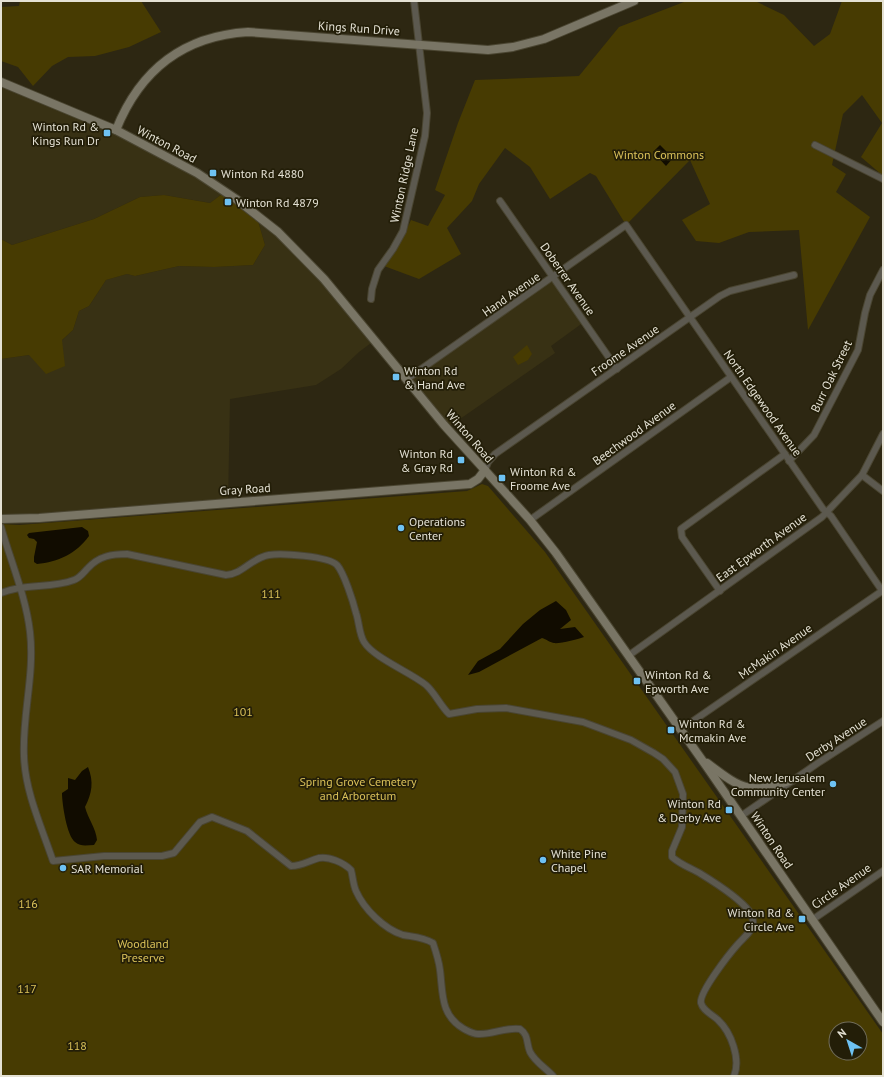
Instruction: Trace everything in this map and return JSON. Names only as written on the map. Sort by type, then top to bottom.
[{"type":"main road","name":"Kings Run Drive","points":[[116,130],[128,102],[144,80],[154,70],[179,51],[205,39],[220,35],[248,32],[488,50],[513,47],[561,33],[634,1]]},
{"type":"main road","name":"Winton Road","points":[[1,82],[116,130],[216,185],[278,232],[324,279],[444,425],[530,520],[556,553],[700,757],[883,1022]]},
{"type":"main road","name":"Gray Road","points":[[1,520],[470,484],[478,480],[485,470]]},
{"type":"main road","points":[[700,757],[736,784],[744,787],[753,789],[769,788],[795,779]]},
{"type":"street","name":"Winton Ridge Lane","points":[[371,299],[372,289],[378,270],[393,249],[403,231],[425,136],[427,114],[414,1]]},
{"type":"street","points":[[815,145],[883,179]]},
{"type":"street","name":"Doberrer Avenue","points":[[500,201],[617,369]]},
{"type":"street","name":"Hand Avenue","points":[[407,379],[553,278],[626,225]]},
{"type":"street","name":"North Edgewood Avenue","points":[[626,225],[789,461],[826,513],[831,516],[882,592]]},
{"type":"street","name":"Burr Oak Street","points":[[789,461],[814,435],[858,350],[870,295],[883,270]]},
{"type":"street","name":"Froome Avenue","points":[[485,470],[488,462],[495,454],[724,294],[794,275]]},
{"type":"street","name":"Beechwood Avenue","points":[[530,520],[731,377]]},
{"type":"street","name":"East Epworth Avenue","points":[[628,656],[826,513],[862,475],[883,434]]},
{"type":"street","points":[[720,591],[682,537],[681,529],[785,454]]},
{"type":"street","points":[[862,475],[883,491]]},
{"type":"street","points":[[1,527],[20,587],[30,632],[32,657],[24,729],[24,764],[26,778],[53,861],[104,856],[162,856],[174,853],[200,822],[206,818],[212,817],[247,831],[291,866],[304,865],[318,858],[338,862],[351,870],[356,890],[367,908],[376,917],[396,932],[423,938],[433,943],[440,969],[442,1000],[446,1011],[452,1020],[459,1026],[476,1035],[505,1029],[520,1029],[527,1036],[529,1051],[535,1059],[553,1076]]},
{"type":"street","points":[[1,593],[20,587],[76,580],[101,558],[117,554],[127,554],[226,575],[237,574],[256,558],[269,555],[301,556],[331,561],[339,568],[344,580],[356,612],[364,642],[386,660],[426,686],[448,714],[477,709],[506,708],[583,722],[631,740],[663,759],[674,772],[683,794],[682,827],[672,851],[672,857],[702,875],[744,905],[752,917],[753,923],[750,931],[738,943],[709,984],[702,996],[701,1003],[705,1009],[719,1021],[734,1048],[736,1061],[734,1076]]},
{"type":"street","name":"McMakin Avenue","points":[[680,730],[882,592]]},
{"type":"street","name":"Derby Avenue","points":[[741,816],[883,721]]},
{"type":"street","name":"Circle Avenue","points":[[812,920],[883,871]]},
{"type":"shaded area","points":[[1,82],[116,130],[226,191],[210,203],[164,195],[140,197],[94,219],[12,245],[1,239]]},
{"type":"shaded area","points":[[660,145],[673,158],[666,166],[653,152]]},
{"type":"shaded area","points":[[256,214],[278,232],[375,340],[359,352],[341,369],[316,385],[230,399],[228,503],[1,519],[1,359],[29,355],[62,340],[73,330],[79,311],[89,306],[106,280],[127,274],[135,276],[179,266],[214,267],[253,265],[265,245]]},
{"type":"shaded area","points":[[553,278],[584,322],[551,346],[555,353],[447,428],[407,379]]},
{"type":"shaded area","points":[[82,527],[88,531],[89,536],[78,548],[59,559],[37,564],[34,562],[37,542],[34,539],[29,538],[27,535],[29,533]]},
{"type":"shaded area","points":[[556,601],[566,610],[571,620],[560,629],[575,627],[584,637],[557,643],[542,638],[479,672],[468,675],[478,661],[500,649],[523,624],[540,610]]},
{"type":"shaded area","points":[[88,767],[92,783],[85,807],[97,840],[94,845],[80,845],[72,839],[67,827],[62,793],[68,789],[68,778],[75,780],[82,771]]},
{"type":"green space","points":[[20,1],[141,1],[161,32],[129,47],[95,56],[68,57],[52,66],[33,86],[18,67],[1,61],[1,7],[19,6]]},
{"type":"green space","name":"Winton Commons","points":[[755,1],[784,15],[814,46],[830,34],[842,1],[883,1],[882,175],[861,157],[882,123],[862,95],[843,114],[832,165],[846,174],[836,192],[870,217],[808,330],[799,230],[749,232],[719,243],[696,241],[682,220],[710,204],[690,160],[626,225],[596,176],[590,173],[550,199],[530,167],[505,148],[479,184],[472,201],[447,228],[461,254],[419,279],[384,266],[399,245],[411,220],[428,226],[445,195],[435,190],[458,123],[475,80],[579,76],[619,27],[684,2]]},
{"type":"green space","points":[[226,191],[256,214],[265,245],[253,265],[214,267],[179,266],[135,276],[127,274],[106,280],[89,306],[79,311],[73,330],[62,340],[65,366],[46,374],[29,355],[1,359],[1,239],[12,245],[94,219],[140,197],[164,195],[210,203]]},
{"type":"green space","points":[[527,345],[532,354],[528,360],[518,365],[513,357]]},
{"type":"green space","name":"Spring Grove Cemetery and Arboretum","points":[[482,484],[488,486],[545,552],[883,1034],[883,1076],[1,1076],[1,524],[19,525],[467,491]]},
{"type":"place","name":"Winton Rd & Kings Run Dr","points":[[107,133]]},
{"type":"place","name":"Winton Rd 4880","points":[[213,173]]},
{"type":"place","name":"Winton Rd 4879","points":[[228,202]]},
{"type":"place","name":"Winton Rd & Hand Ave","points":[[396,377]]},
{"type":"place","name":"Winton Rd & Gray Rd","points":[[461,460]]},
{"type":"place","name":"Winton Rd & Froome Ave","points":[[502,478]]},
{"type":"place","name":"Operations Center","points":[[401,528]]},
{"type":"place","name":"Winton Rd & Epworth Ave","points":[[637,681]]},
{"type":"place","name":"Winton Rd & Mcmakin Ave","points":[[671,730]]},
{"type":"place","name":"New Jerusalem Community Center","points":[[833,784]]},
{"type":"place","name":"Winton Rd & Derby Ave","points":[[729,810]]},
{"type":"place","name":"White Pine Chapel","points":[[543,860]]},
{"type":"place","name":"SAR Memorial","points":[[63,868]]},
{"type":"place","name":"Winton Rd & Circle Ave","points":[[802,919]]},
{"type":"park label","name":"111","points":[[271,593]]},
{"type":"park label","name":"101","points":[[243,711]]},
{"type":"park label","name":"116","points":[[28,903]]},
{"type":"park label","name":"Woodland Preserve","points":[[143,950]]},
{"type":"park label","name":"117","points":[[27,988]]},
{"type":"park label","name":"118","points":[[77,1045]]}]
